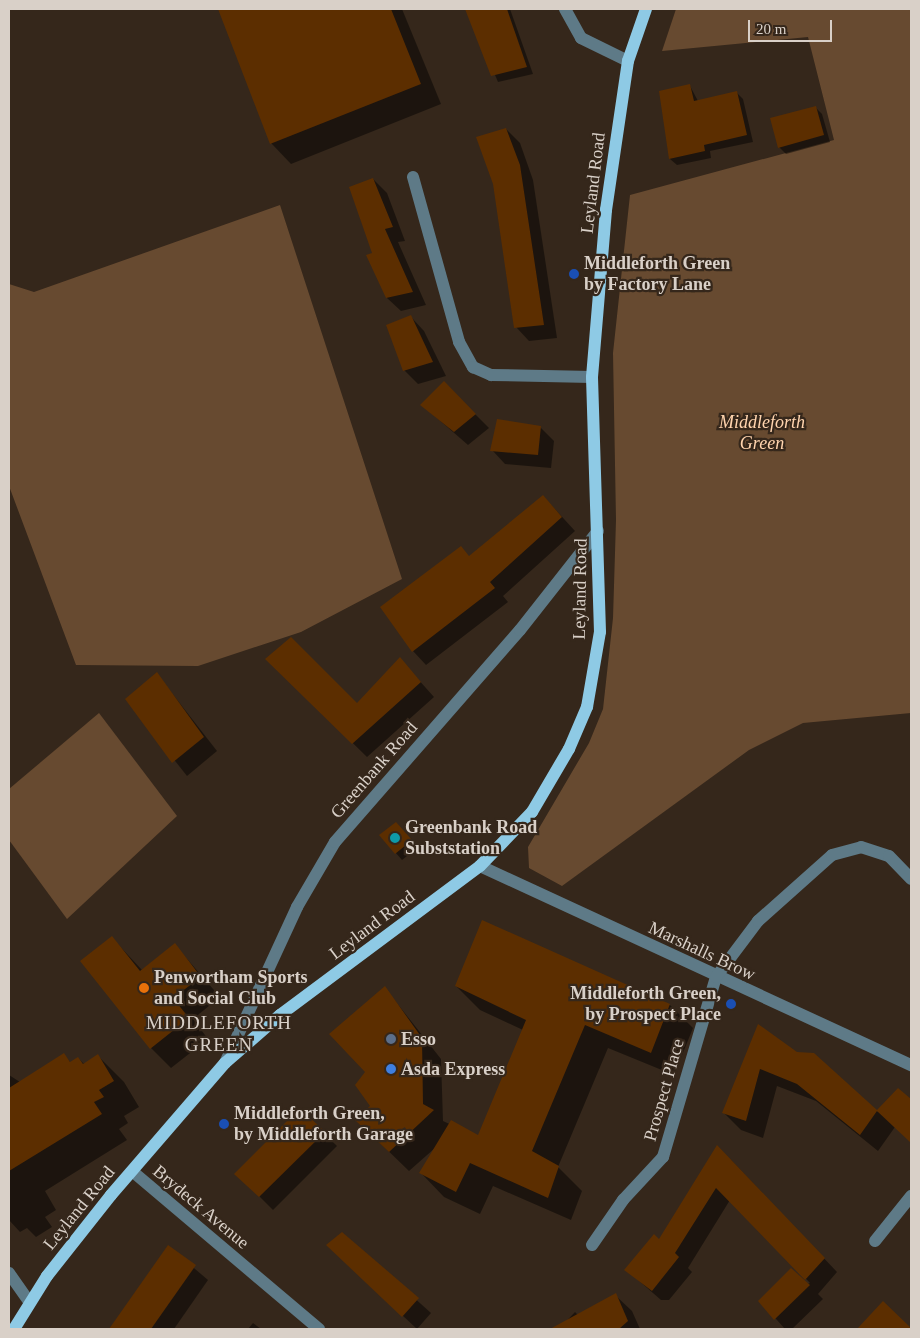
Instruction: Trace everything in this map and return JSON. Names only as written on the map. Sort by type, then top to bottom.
[{"type":"main road","name":"Leyland Road","points":[[14,1329],[29,1302],[132,1172],[226,1063],[280,1016],[480,866],[532,812],[552,782],[587,707],[600,632],[598,532],[592,453],[592,377],[606,210],[628,61],[646,9]]},
{"type":"street","points":[[565,9],[581,38],[628,61]]},
{"type":"street","points":[[413,178],[459,342],[473,367],[491,375],[592,377]]},
{"type":"street","name":"Greenbank Road","points":[[226,1063],[297,907],[335,842],[520,630],[598,532]]},
{"type":"street","points":[[716,977],[758,921],[832,856],[861,847],[889,856],[911,879]]},
{"type":"street","name":"Marshalls Brow","points":[[480,866],[716,977],[911,1065]]},
{"type":"street","name":"Prospect Place","points":[[592,1246],[623,1200],[663,1157],[716,977]]},
{"type":"street","name":"Brydeck Avenue","points":[[132,1172],[319,1329]]},
{"type":"street","points":[[875,1241],[911,1196]]},
{"type":"street","points":[[9,1273],[29,1302]]},
{"type":"green space","name":"Middleforth Green","points":[[676,9],[911,9],[911,713],[803,723],[749,750],[562,886],[529,868],[528,847],[589,743],[603,709],[613,618],[616,520],[613,353],[630,195],[834,140],[808,37],[662,51]]},
{"type":"green space","points":[[280,205],[402,579],[301,632],[198,666],[76,665],[9,486],[9,284],[34,292]]},
{"type":"green space","points":[[99,713],[177,816],[67,919],[9,840],[9,789]]},
{"type":"building","points":[[218,9],[391,9],[421,84],[270,144]]},
{"type":"building","points":[[465,9],[507,9],[527,67],[491,76]]},
{"type":"building","points":[[690,84],[694,101],[737,91],[747,135],[704,145],[705,151],[669,159],[659,91]]},
{"type":"building","points":[[816,106],[824,135],[778,148],[770,118]]},
{"type":"building","points":[[506,128],[520,165],[544,325],[514,328],[493,184],[476,137]]},
{"type":"building","points":[[373,178],[393,227],[385,229],[413,292],[386,298],[366,255],[372,253],[349,187]]},
{"type":"building","points":[[411,315],[433,362],[403,371],[386,325]]},
{"type":"building","points":[[444,381],[476,414],[454,432],[420,405]]},
{"type":"building","points":[[497,419],[541,426],[538,455],[490,451]]},
{"type":"building","points":[[543,495],[562,517],[490,582],[495,588],[412,652],[380,607],[461,546],[469,556]]},
{"type":"building","points":[[291,637],[357,703],[400,657],[421,682],[352,744],[265,659]]},
{"type":"building","points":[[157,672],[204,737],[172,763],[125,699]]},
{"type":"building","name":"Greenbank Road Subststation","points":[[396,822],[412,840],[395,854],[379,835]]},
{"type":"building","points":[[482,920],[670,1004],[651,1053],[585,1025],[532,1151],[559,1166],[548,1198],[470,1163],[456,1192],[419,1173],[451,1120],[478,1135],[526,1020],[455,986]]},
{"type":"building","name":"Penwortham Sports and Social Club","points":[[112,936],[140,971],[175,943],[201,977],[173,998],[189,1018],[150,1049],[80,961]]},
{"type":"building","points":[[385,986],[422,1038],[423,1104],[434,1110],[389,1152],[355,1120],[370,1106],[355,1085],[365,1072],[329,1034]]},
{"type":"building","points":[[758,1024],[797,1052],[814,1053],[877,1110],[898,1088],[911,1099],[911,1143],[877,1111],[860,1135],[797,1084],[760,1069],[746,1121],[722,1113]]},
{"type":"building","points":[[64,1053],[70,1062],[78,1057],[83,1064],[98,1054],[114,1081],[99,1090],[104,1097],[94,1102],[102,1114],[9,1171],[9,1088]]},
{"type":"building","points":[[300,1108],[325,1132],[259,1197],[234,1174]]},
{"type":"building","points":[[717,1145],[825,1258],[805,1280],[716,1188],[675,1253],[679,1257],[652,1291],[624,1270],[654,1234],[659,1239]]},
{"type":"building","points":[[342,1232],[419,1298],[402,1317],[326,1245]]},
{"type":"building","points":[[168,1245],[196,1265],[151,1329],[109,1329]]},
{"type":"building","points":[[791,1268],[810,1285],[774,1320],[758,1301]]},
{"type":"building","points":[[616,1293],[628,1321],[619,1329],[550,1329]]},
{"type":"building","points":[[883,1301],[911,1328],[911,1329],[857,1329]]},
{"type":"place","name":"Middleforth Green by Factory Lane","points":[[574,274]]},
{"type":"place","name":"Greenbank Road Subststation","points":[[395,838]]},
{"type":"place","name":"Penwortham Sports and Social Club","points":[[144,988]]},
{"type":"place","name":"Middleforth Green, by Prospect Place","points":[[731,1004]]},
{"type":"place","name":"Esso","points":[[391,1039]]},
{"type":"place","name":"Asda Express","points":[[391,1069]]},
{"type":"place","name":"Middleforth Green, by Middleforth Garage","points":[[224,1124]]},
{"type":"district","name":"MIDDLEFORTH GREEN","points":[[219,1034]]}]
